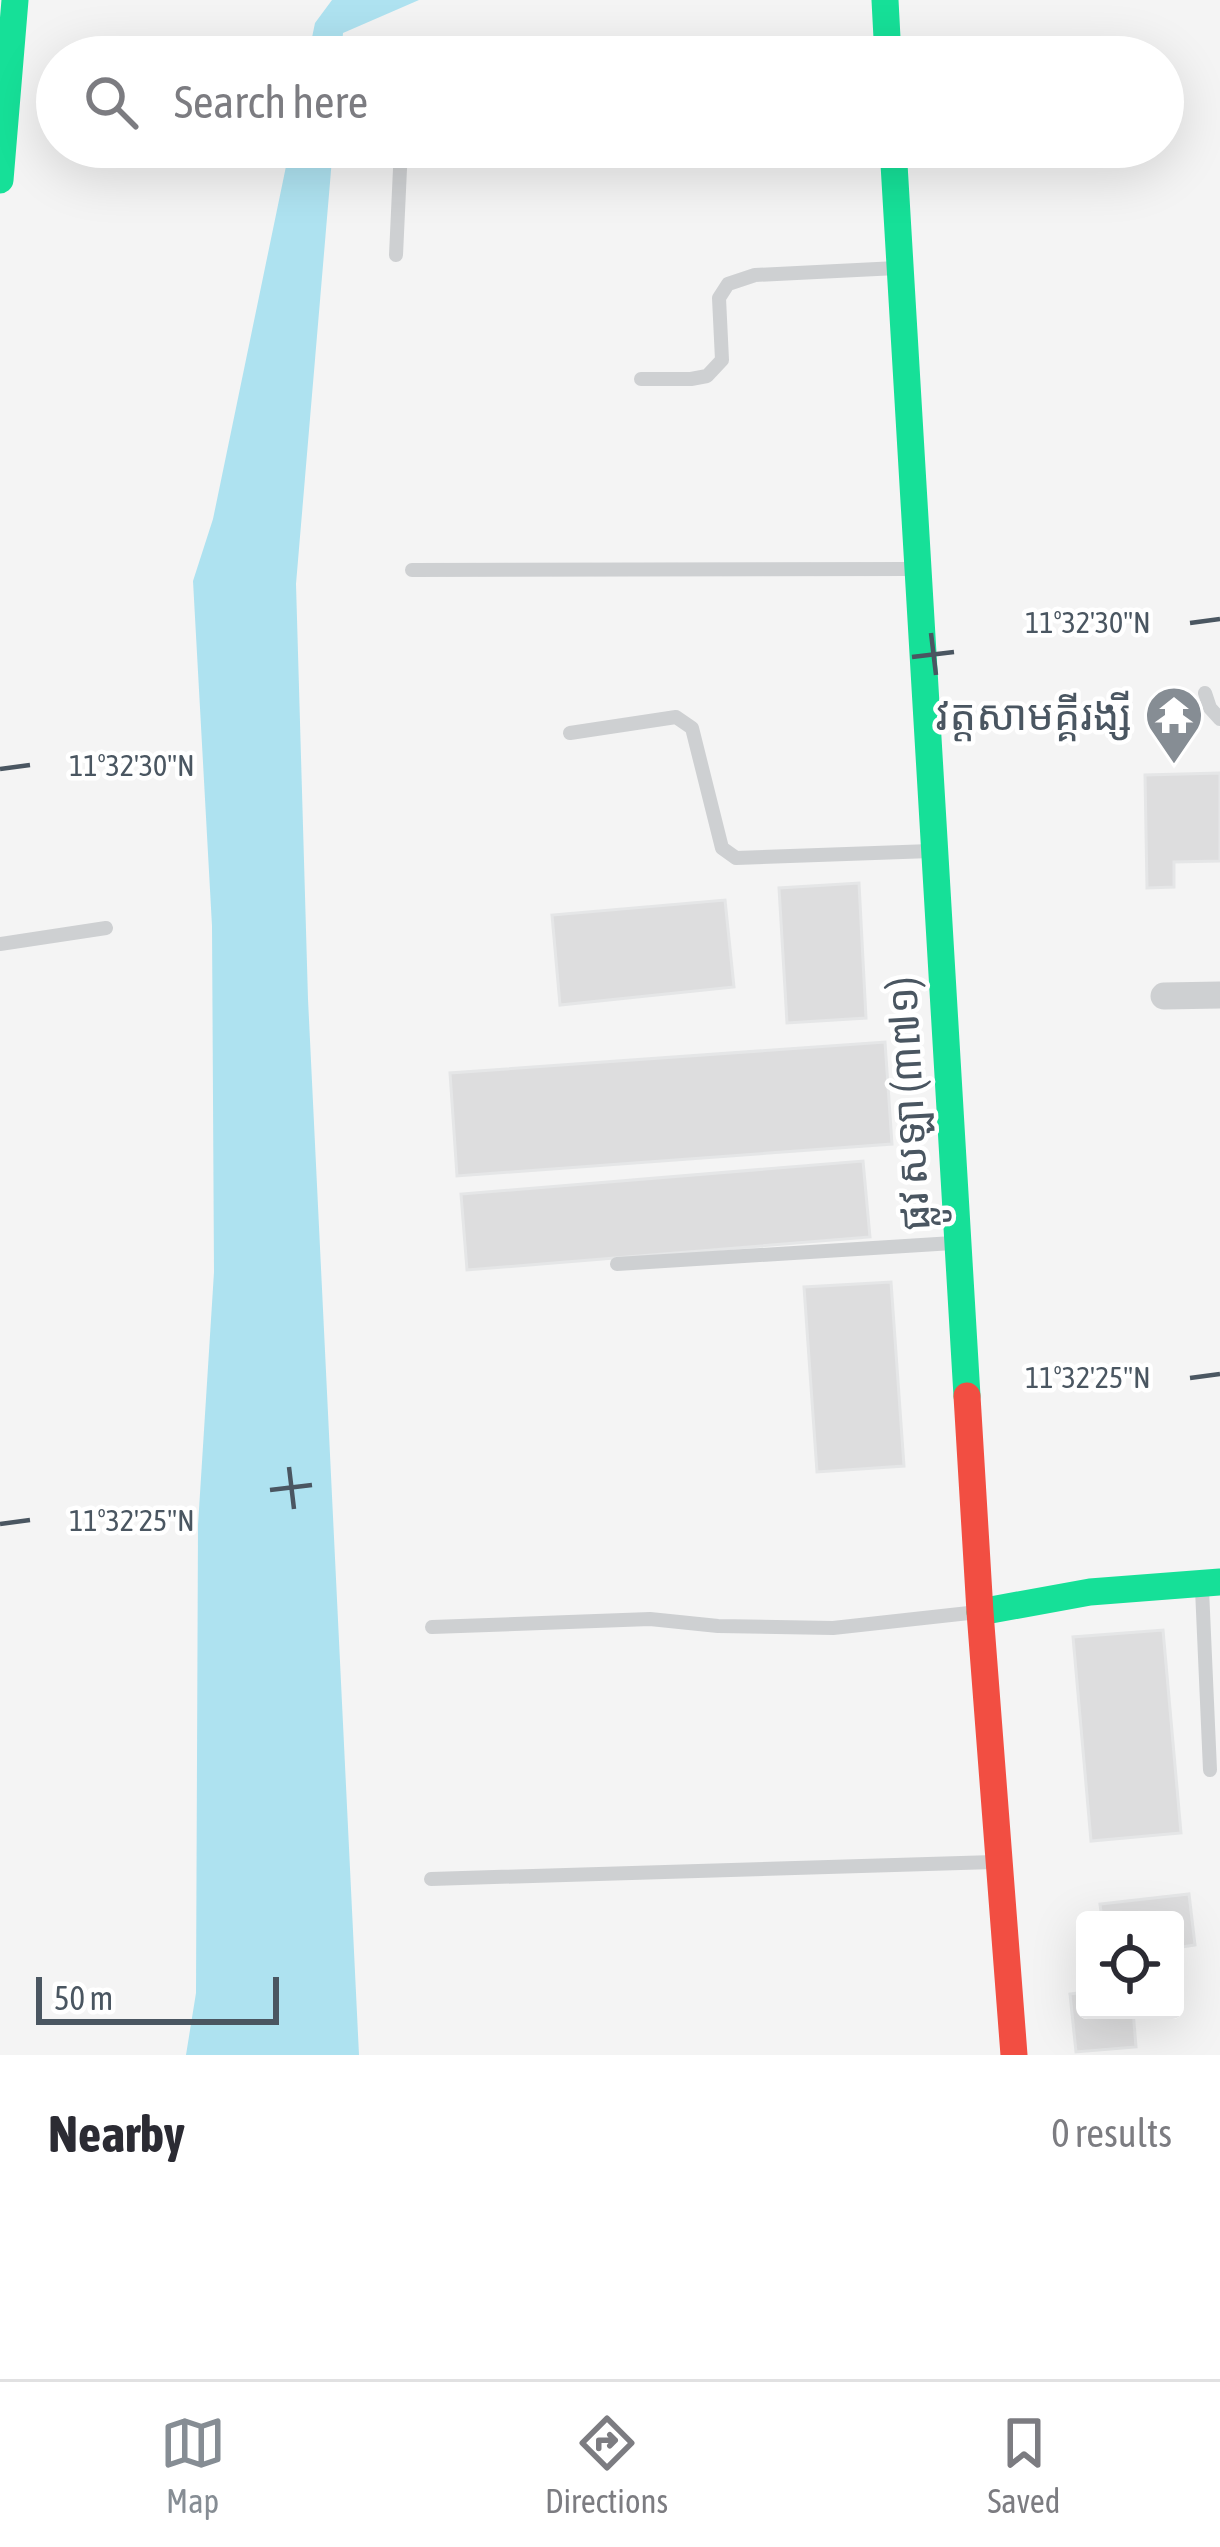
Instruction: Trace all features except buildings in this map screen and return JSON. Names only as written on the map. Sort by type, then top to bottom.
[{"type":"street","points":[[0,180],[15,0]]},
{"type":"street","points":[[885,0],[887,36]]},
{"type":"street","name":"ផ្លូវ សឡា (៣៧១)","points":[[894,168],[980,1612],[1014,2055]]},
{"type":"street","points":[[1164,996],[1220,995]]},
{"type":"street","points":[[980,1612],[1090,1592],[1211,1583]]},
{"type":"lane","points":[[396,255],[400,168]]},
{"type":"lane","points":[[641,379],[707,376],[722,360],[719,298],[728,284],[755,275],[901,268]]},
{"type":"lane","points":[[412,570],[918,569]]},
{"type":"lane","points":[[1205,693],[1220,718]]},
{"type":"lane","points":[[570,733],[676,716],[692,728],[722,848],[736,858],[935,850]]},
{"type":"lane","points":[[0,944],[106,928]]},
{"type":"lane","points":[[617,1264],[958,1242]]},
{"type":"lane","points":[[1210,1770],[1211,1583]]},
{"type":"lane","points":[[432,1627],[650,1619],[718,1626],[833,1628],[980,1612]]},
{"type":"lane","points":[[431,1879],[1000,1862]]},
{"type":"water","points":[[332,0],[419,0],[343,36],[312,36],[315,23]]},
{"type":"water","points":[[286,168],[331,168],[296,584],[308,999],[359,2055],[186,2055],[196,1993],[198,1525],[214,1272],[212,926],[193,581],[213,519]]},
{"type":"traffic: fast","points":[[0,180],[15,0]]},
{"type":"traffic: fast","points":[[885,0],[887,36]]},
{"type":"traffic: fast","points":[[894,168],[967,1396]]},
{"type":"traffic: fast","points":[[980,1612],[1090,1592],[1220,1582]]},
{"type":"traffic: jam","points":[[967,1396],[1014,2055]]},
{"type":"place","name":"វត្តសាមគ្គីរង្សី","points":[[1174,766]]}]
